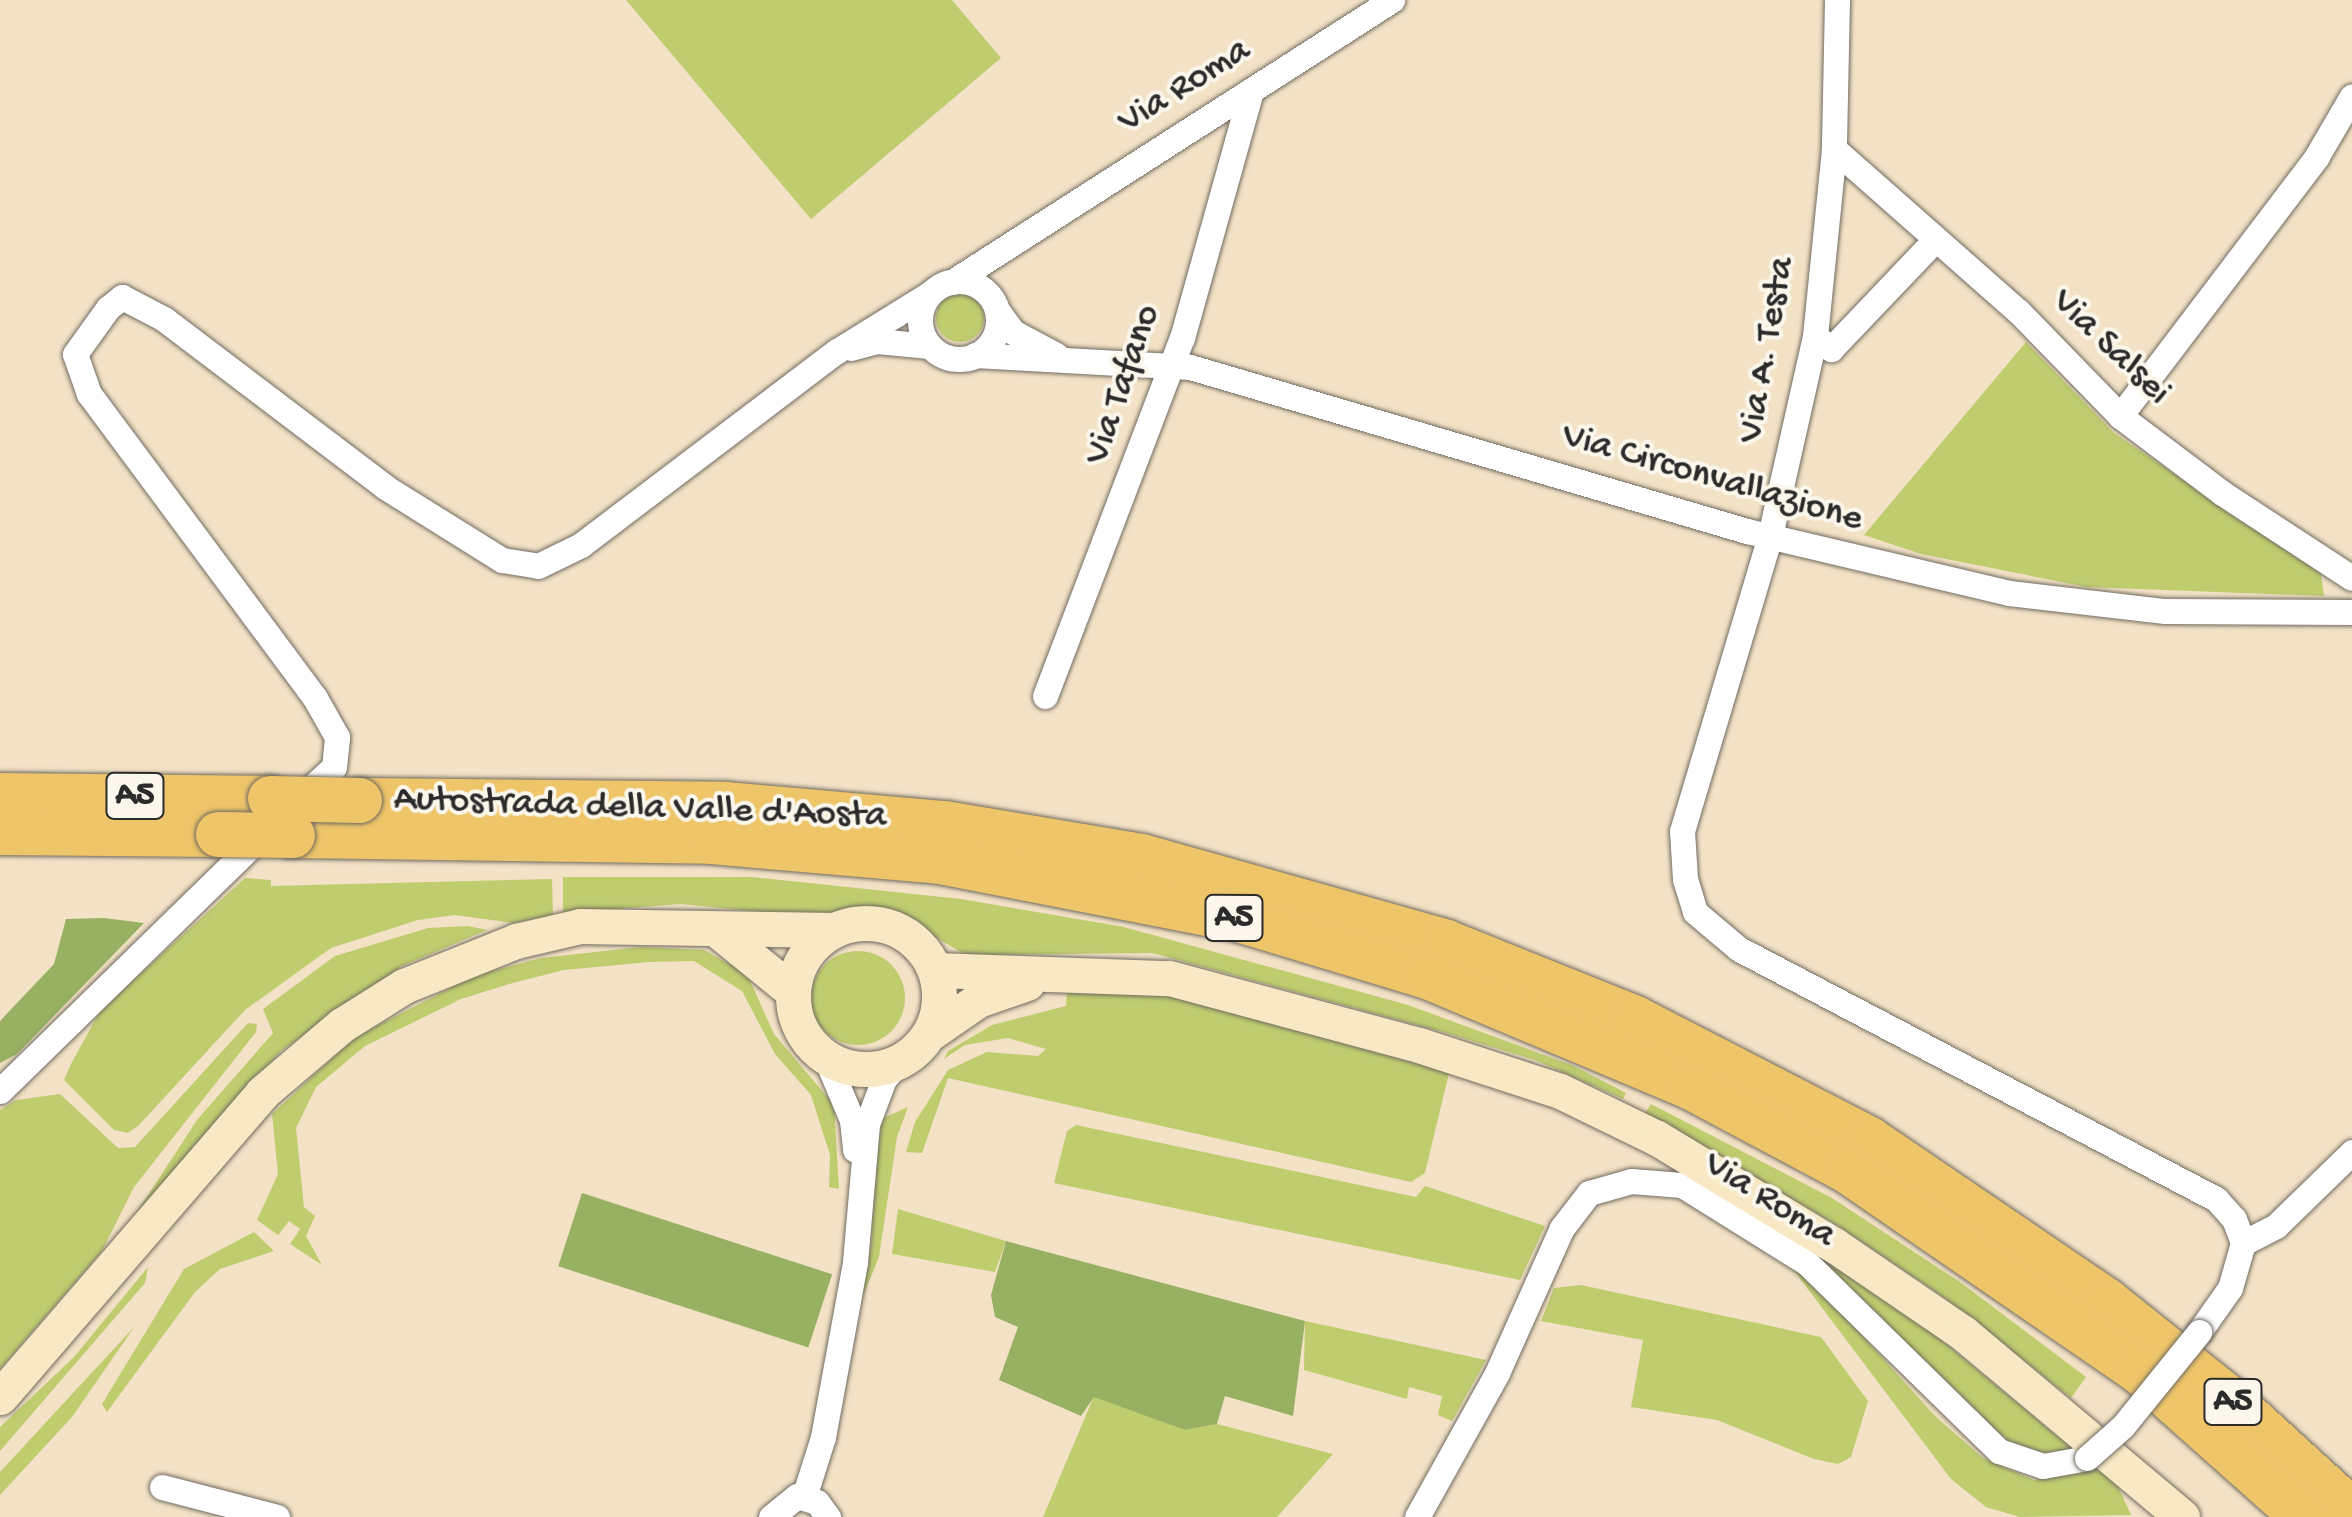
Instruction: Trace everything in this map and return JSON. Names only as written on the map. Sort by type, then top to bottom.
[{"type":"highway","name":"Autostrada della Valle d'Aosta","points":[[0,795],[711,841],[939,861],[1238,918],[1427,976],[1691,1087],[1848,1170],[2139,1371],[2304,1517]]},
{"type":"highway","name":"Autostrada della Valle d'Aosta","points":[[0,832],[218,834],[360,800],[725,804],[944,823],[1141,856],[1446,942],[1635,1018],[1869,1140],[2107,1301],[2226,1396],[2352,1512]]},
{"type":"main road","points":[[0,1397],[262,1092],[342,1025],[404,986],[516,941],[580,926],[834,930],[884,924],[917,943],[936,970],[940,1000],[929,1034]]},
{"type":"main road","points":[[718,930],[792,990]]},
{"type":"main road","points":[[834,930],[806,954],[792,990],[798,1024],[825,1056],[855,1068],[901,1060],[929,1034],[978,1000],[1047,976]]},
{"type":"main road","points":[[936,970],[1047,976],[1124,972],[1229,991],[1560,1092],[1657,1138],[1834,1245],[1963,1333],[2182,1517]]},
{"type":"street","name":"Via Roma","points":[[0,1091],[334,766],[337,736],[329,719],[89,394],[75,354],[95,319],[122,297],[138,304],[384,487],[502,560],[538,566],[581,544],[836,352],[1392,0]]},
{"type":"street","name":"Via A. Testa","points":[[1837,0],[1834,148],[1815,336],[1770,536],[1682,831],[1685,880],[1695,912],[1738,950],[2192,1183],[2234,1219],[2243,1242]]},
{"type":"street","name":"Via Tafano","points":[[1045,696],[1172,366],[1251,91]]},
{"type":"street","points":[[2120,416],[2317,156],[2352,96]]},
{"type":"street","name":"Via Salsei","points":[[1834,148],[1933,242],[2018,311],[2120,416],[2222,494],[2352,578]]},
{"type":"street","points":[[836,352],[877,342],[930,346],[951,358],[975,355],[994,336],[992,302],[1017,238]]},
{"type":"street","points":[[1815,336],[1831,349],[1933,242]]},
{"type":"street","points":[[930,346],[920,315],[941,288],[992,302]]},
{"type":"street","name":"Via Circonvallazione","points":[[992,302],[1012,332],[1061,358]]},
{"type":"street","name":"Via Circonvallazione","points":[[975,355],[1172,366],[1770,536],[2009,593],[2165,611],[2352,612]]},
{"type":"street","points":[[825,1056],[852,1120],[859,1183]]},
{"type":"street","points":[[804,1496],[823,1437],[856,1262],[859,1183],[872,1103],[901,1060]]},
{"type":"street","points":[[2243,1242],[2276,1226],[2352,1152]]},
{"type":"street","name":"Via Roma","points":[[1417,1517],[1497,1373],[1562,1228],[1589,1193],[1631,1181],[1682,1185],[1807,1263],[1999,1451],[2042,1466],[2087,1458],[2123,1426],[2198,1332],[2234,1278],[2243,1242]]},
{"type":"street","points":[[162,1487],[277,1517]]},
{"type":"street","points":[[771,1517],[782,1502],[804,1496]]},
{"type":"street","points":[[804,1496],[828,1517]]},
{"type":"green space","points":[[626,0],[952,0],[1001,58],[811,219]]},
{"type":"green space","points":[[960,294],[977,301],[984,318],[977,335],[960,342],[943,335],[936,318],[943,301]]},
{"type":"green space","points":[[2026,342],[2114,433],[2321,573],[2324,596],[2086,587],[1921,554],[1864,535]]},
{"type":"green space","points":[[563,877],[752,877],[961,899],[1124,927],[1408,1005],[1574,1066],[1626,1093],[1623,1099],[1535,1060],[1443,1032],[1152,953],[966,955],[899,916],[871,907],[813,917],[681,904],[563,913]]},
{"type":"green space","points":[[245,878],[271,880],[271,886],[552,879],[553,915],[513,923],[455,915],[418,920],[331,948],[245,1010],[139,1125],[128,1133],[114,1130],[64,1080],[71,1064],[100,1011]]},
{"type":"green space","points":[[66,919],[144,923],[17,1054],[0,1063],[0,1021],[54,964]]},
{"type":"green space","points":[[468,926],[487,930],[402,966],[281,1051],[133,1218],[197,1120],[273,1033],[263,1009],[335,956],[428,928]]},
{"type":"green space","points":[[640,947],[704,950],[747,974],[774,1034],[834,1105],[839,1189],[829,1187],[830,1155],[811,1095],[775,1054],[742,991],[694,961],[649,962],[564,970],[509,984],[461,999],[365,1046],[316,1087],[296,1128],[304,1207],[315,1216],[306,1236],[322,1265],[290,1244],[300,1229],[289,1221],[278,1235],[257,1220],[278,1174],[272,1114],[355,1037],[474,976],[541,958]]},
{"type":"green space","points":[[858,951],[876,955],[891,965],[901,980],[905,998],[901,1016],[891,1031],[876,1041],[858,1045],[840,1041],[825,1031],[815,1016],[811,998],[815,980],[825,965],[840,955]]},
{"type":"green space","points":[[1067,986],[1170,993],[1449,1073],[1425,1173],[1411,1182],[948,1078],[922,1153],[906,1152],[915,1122],[948,1070],[987,1052],[1038,1056],[1046,1049],[1008,1038],[965,1045],[944,1059],[948,1051],[992,1025],[1066,1006]]},
{"type":"green space","points":[[248,1023],[257,1024],[256,1032],[134,1187],[102,1251],[0,1369],[0,1110],[16,1100],[60,1094],[118,1148],[135,1147]]},
{"type":"green space","points":[[1651,1104],[1832,1198],[1960,1282],[2086,1377],[2071,1398],[1949,1301],[1837,1225],[1645,1113]]},
{"type":"green space","points":[[908,1107],[897,1137],[879,1257],[861,1301],[871,1246],[876,1139],[881,1119]]},
{"type":"green space","points":[[1076,1125],[1416,1197],[1425,1186],[1545,1226],[1520,1280],[1054,1183],[1067,1131]]},
{"type":"green space","points":[[582,1193],[832,1274],[808,1348],[558,1266]]},
{"type":"green space","points":[[898,1209],[1006,1241],[995,1272],[892,1254]]},
{"type":"green space","points":[[254,1232],[274,1251],[220,1269],[195,1292],[107,1412],[102,1404],[184,1269]]},
{"type":"green space","points":[[1006,1241],[1305,1321],[1293,1416],[1225,1396],[1217,1424],[1185,1430],[1094,1397],[1081,1416],[999,1380],[1018,1327],[995,1317],[991,1295]]},
{"type":"green space","points":[[1816,1254],[1897,1303],[2075,1451],[2042,1453],[2014,1446],[1991,1430]]},
{"type":"green space","points":[[1789,1264],[1809,1277],[1936,1417],[1983,1458],[2034,1480],[2109,1466],[2131,1515],[2020,1517],[1986,1507],[1951,1479]]},
{"type":"green space","points":[[148,1267],[145,1283],[0,1451],[0,1427],[74,1357]]},
{"type":"green space","points":[[1581,1285],[1821,1337],[1868,1401],[1851,1457],[1838,1464],[1814,1459],[1717,1420],[1631,1407],[1643,1340],[1541,1321],[1554,1288]]},
{"type":"green space","points":[[1305,1321],[1486,1360],[1452,1421],[1438,1415],[1442,1396],[1409,1387],[1407,1399],[1304,1370]]},
{"type":"green space","points":[[135,1326],[72,1417],[0,1495],[0,1472]]},
{"type":"green space","points":[[1094,1396],[1185,1430],[1217,1424],[1333,1454],[1277,1517],[1043,1517]]}]
